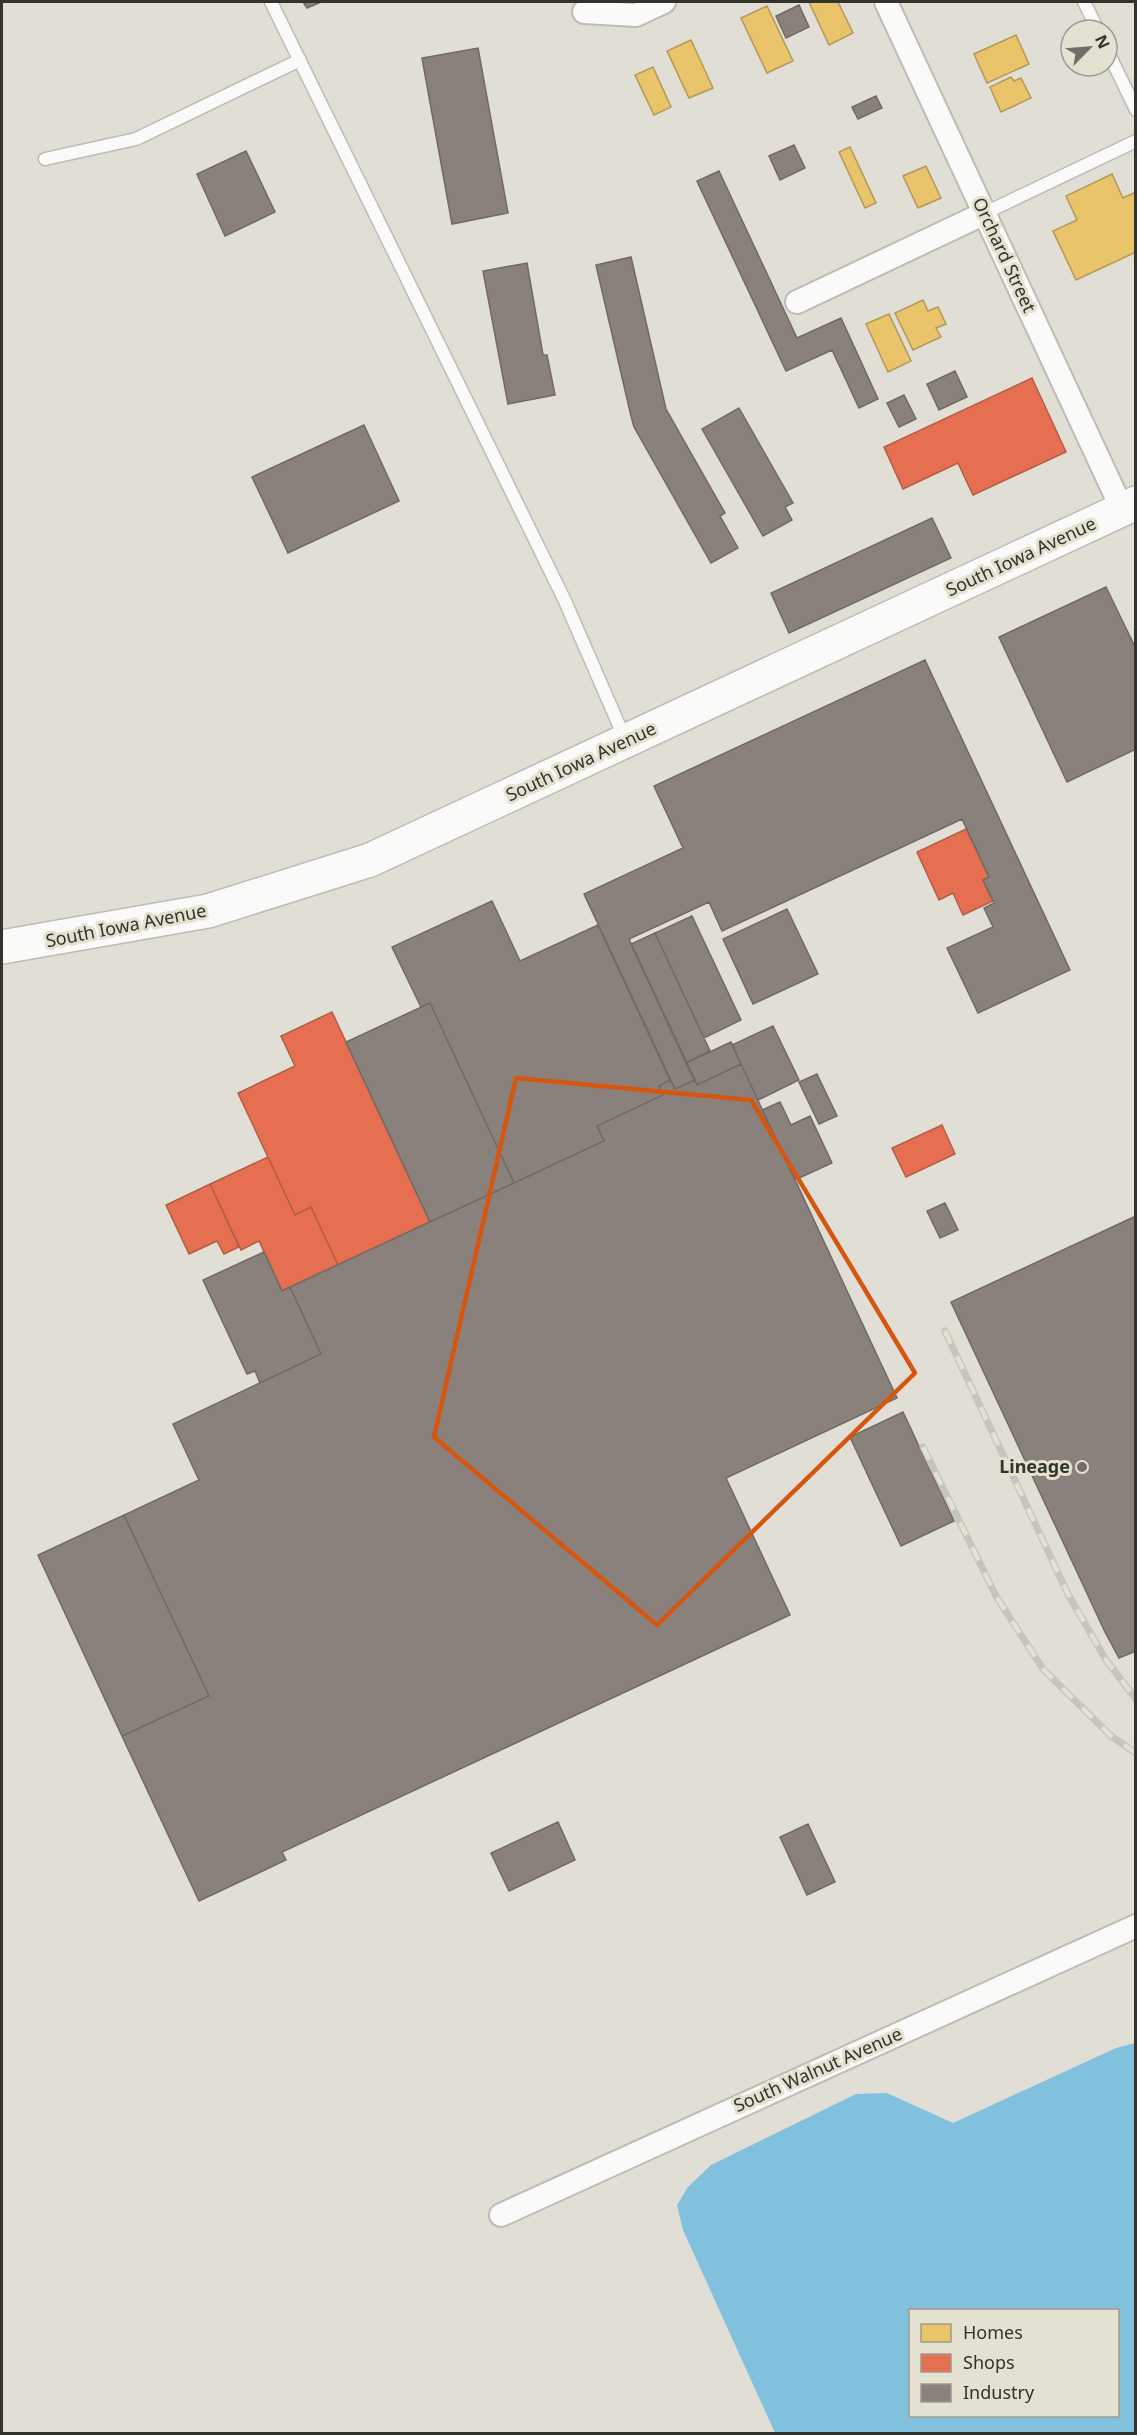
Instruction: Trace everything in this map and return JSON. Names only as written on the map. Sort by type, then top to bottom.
[{"type":"main road","name":"South Iowa Avenue","points":[[2,947],[208,911],[370,860],[1129,506]]},
{"type":"street","points":[[584,7],[636,15],[664,2]]},
{"type":"street","name":"Orchard Street","points":[[886,2],[985,213],[1129,506]]},
{"type":"street","points":[[797,302],[985,213]]},
{"type":"street","name":"South Walnut Avenue","points":[[501,2215],[1136,1926]]},
{"type":"lane","points":[[271,2],[565,601],[626,741]]},
{"type":"lane","points":[[1084,2],[1092,18]]},
{"type":"lane","points":[[45,159],[136,139],[300,60]]},
{"type":"lane","points":[[1119,75],[1136,110]]},
{"type":"lane","points":[[985,213],[1136,141]]},
{"type":"highlighted area","points":[[516,1078],[751,1100],[915,1373],[657,1625],[434,1437]]},
{"type":"water","points":[[1135,2043],[1135,2433],[775,2433],[683,2230],[677,2205],[688,2187],[711,2165],[856,2094],[887,2093],[953,2123],[1116,2048]]},
{"type":"building: Homes","points":[[809,2],[838,2],[853,33],[829,45]]},
{"type":"building: Homes","points":[[767,6],[793,61],[767,73],[741,18]]},
{"type":"building: Homes","points":[[1016,35],[1029,64],[987,83],[974,54]]},
{"type":"building: Homes","points":[[691,40],[713,88],[689,98],[667,51]]},
{"type":"building: Homes","points":[[653,67],[671,107],[654,115],[635,75]]},
{"type":"building: Homes","points":[[1011,77],[1014,81],[1021,78],[1031,98],[1001,112],[990,87]]},
{"type":"building: Homes","points":[[850,147],[876,203],[865,208],[839,152]]},
{"type":"building: Homes","points":[[926,166],[941,198],[918,208],[903,176]]},
{"type":"building: Homes","points":[[1112,174],[1123,198],[1136,192],[1136,252],[1076,280],[1053,231],[1077,220],[1066,196]]},
{"type":"building: Homes","points":[[923,300],[928,311],[938,307],[946,324],[936,328],[941,337],[913,350],[895,313]]},
{"type":"building: Homes","points":[[889,314],[911,361],[888,372],[866,324]]},
{"type":"building: Shops","points":[[1032,378],[1066,452],[973,495],[958,463],[903,489],[884,447]]},
{"type":"building: Shops","points":[[966,829],[989,877],[983,880],[993,901],[963,915],[953,893],[939,900],[917,852]]},
{"type":"building: Shops","points":[[332,1012],[430,1222],[338,1265],[311,1207],[295,1215],[238,1093],[295,1066],[281,1036]]},
{"type":"building: Shops","points":[[942,1125],[955,1154],[906,1177],[892,1148]]},
{"type":"building: Shops","points":[[268,1157],[295,1215],[311,1207],[338,1265],[282,1291],[259,1241],[241,1250],[210,1184]]},
{"type":"building: Shops","points":[[210,1184],[239,1247],[224,1254],[217,1241],[189,1254],[166,1205]]},
{"type":"building: Industry","points":[[303,2],[321,2],[307,8]]},
{"type":"building: Industry","points":[[799,5],[809,27],[786,38],[776,16]]},
{"type":"building: Industry","points":[[478,48],[508,213],[452,224],[422,58]]},
{"type":"building: Industry","points":[[876,96],[882,108],[858,119],[852,107]]},
{"type":"building: Industry","points":[[794,145],[805,168],[780,180],[769,156]]},
{"type":"building: Industry","points":[[246,151],[275,212],[225,236],[197,174]]},
{"type":"building: Industry","points":[[719,171],[797,338],[841,318],[878,399],[859,408],[832,350],[786,371],[697,181]]},
{"type":"building: Industry","points":[[631,257],[666,409],[725,513],[720,516],[738,548],[711,563],[634,427],[631,416],[596,265]]},
{"type":"building: Industry","points":[[527,263],[543,355],[547,355],[555,395],[508,404],[483,271]]},
{"type":"building: Industry","points":[[955,371],[967,397],[939,410],[927,384]]},
{"type":"building: Industry","points":[[904,395],[916,419],[899,427],[887,403]]},
{"type":"building: Industry","points":[[739,408],[793,503],[785,507],[792,520],[763,536],[702,429]]},
{"type":"building: Industry","points":[[364,425],[399,501],[288,553],[252,477]]},
{"type":"building: Industry","points":[[932,518],[951,558],[789,633],[771,593]]},
{"type":"building: Industry","points":[[1106,587],[1136,649],[1136,749],[1067,782],[999,637]]},
{"type":"building: Industry","points":[[925,660],[1070,970],[978,1013],[947,948],[993,927],[984,908],[994,903],[983,880],[989,877],[962,819],[722,931],[709,902],[629,939],[695,1080],[675,1089],[584,894],[683,848],[654,786]]},
{"type":"building: Industry","points":[[492,901],[520,961],[598,925],[670,1080],[659,1086],[663,1095],[597,1126],[604,1141],[514,1183],[430,1003],[421,1007],[392,947]]},
{"type":"building: Industry","points":[[787,909],[818,974],[753,1004],[723,939]]},
{"type":"building: Industry","points":[[692,916],[741,1020],[704,1038],[655,933]]},
{"type":"building: Industry","points":[[655,933],[710,1051],[686,1063],[631,944]]},
{"type":"building: Industry","points":[[430,1003],[514,1183],[430,1222],[346,1042]]},
{"type":"building: Industry","points":[[773,1026],[799,1080],[758,1100],[732,1045]]},
{"type":"building: Industry","points":[[731,1042],[741,1064],[697,1085],[686,1063]]},
{"type":"building: Industry","points":[[741,1064],[897,1398],[726,1478],[790,1615],[282,1852],[286,1860],[199,1901],[122,1736],[209,1696],[124,1515],[199,1480],[173,1424],[321,1354],[290,1287],[604,1141],[597,1126],[663,1095],[659,1086],[670,1080],[675,1089],[695,1080],[697,1085]]},
{"type":"building: Industry","points":[[817,1074],[837,1116],[819,1124],[799,1082]]},
{"type":"building: Industry","points":[[780,1102],[791,1125],[810,1116],[832,1163],[795,1180],[762,1110]]},
{"type":"building: Industry","points":[[945,1203],[958,1230],[940,1238],[927,1211]]},
{"type":"building: Industry","name":"Lineage","points":[[1136,1216],[1136,1651],[1119,1658],[951,1302]]},
{"type":"building: Industry","points":[[264,1252],[282,1291],[290,1287],[321,1354],[260,1383],[255,1371],[247,1374],[203,1280]]},
{"type":"building: Industry","points":[[903,1412],[954,1521],[901,1546],[850,1437]]},
{"type":"building: Industry","points":[[124,1515],[209,1696],[122,1736],[38,1555]]},
{"type":"building: Industry","points":[[558,1822],[575,1860],[509,1891],[491,1853]]},
{"type":"building: Industry","points":[[808,1824],[835,1882],[807,1895],[780,1837]]},
{"type":"railway","points":[[945,1331],[1068,1594],[1106,1660],[1136,1699]]},
{"type":"railway","points":[[923,1447],[996,1596],[1043,1669],[1111,1736],[1136,1753]]},
{"type":"place","name":"Lineage","points":[[1082,1467]]}]
